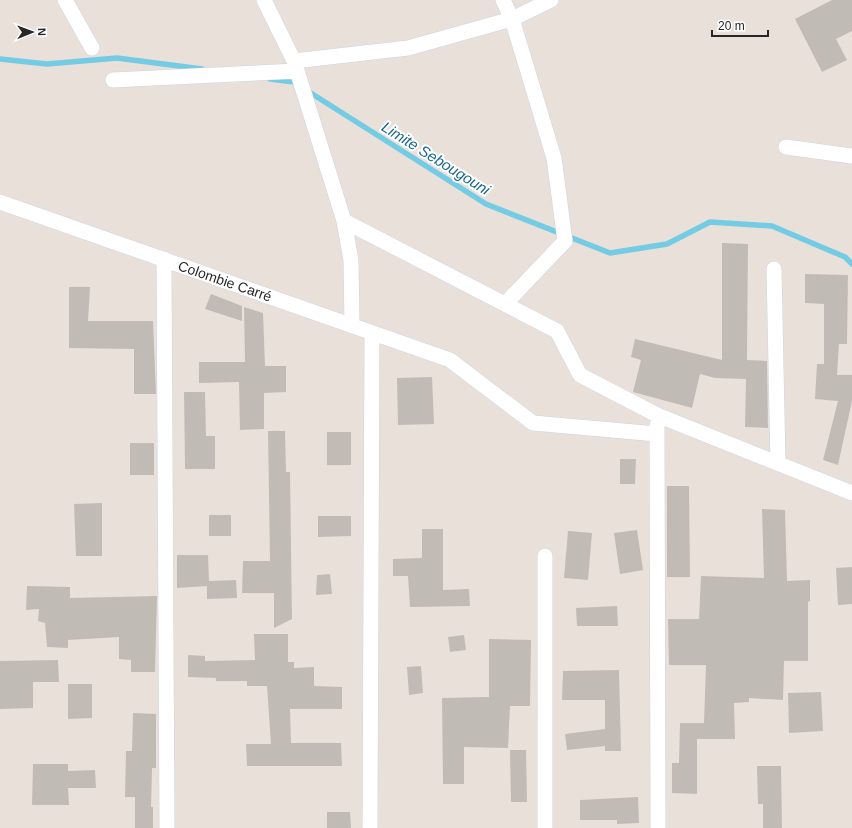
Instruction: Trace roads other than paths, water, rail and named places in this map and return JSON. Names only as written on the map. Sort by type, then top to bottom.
[{"type":"street","points":[[65,0],[92,48]]},
{"type":"street","points":[[264,0],[296,66],[344,221],[351,260],[352,326]]},
{"type":"street","points":[[503,0],[512,19],[554,158],[565,241],[505,304]]},
{"type":"street","points":[[114,80],[296,66],[408,48],[512,19],[551,0]]},
{"type":"street","points":[[786,147],[852,156]]},
{"type":"street","name":"Colombie Carré","points":[[0,202],[450,360],[533,423],[657,434]]},
{"type":"street","points":[[344,221],[557,331],[580,375],[657,416],[852,493]]},
{"type":"street","points":[[164,259],[166,828]]},
{"type":"street","points":[[774,269],[778,463]]},
{"type":"street","points":[[370,828],[372,333]]},
{"type":"street","points":[[657,416],[658,828]]},
{"type":"street","points":[[545,556],[545,828]]},
{"type":"waterway","name":"Limite Sebougouni","points":[[0,59],[47,64],[117,58],[202,69]]},
{"type":"waterway","name":"Limite Sebougouni","points":[[270,79],[294,82],[298,85]]},
{"type":"waterway","name":"Limite Sebougouni","points":[[306,90],[486,204],[610,253],[667,244],[710,222],[772,226],[845,257],[852,264]]}]
